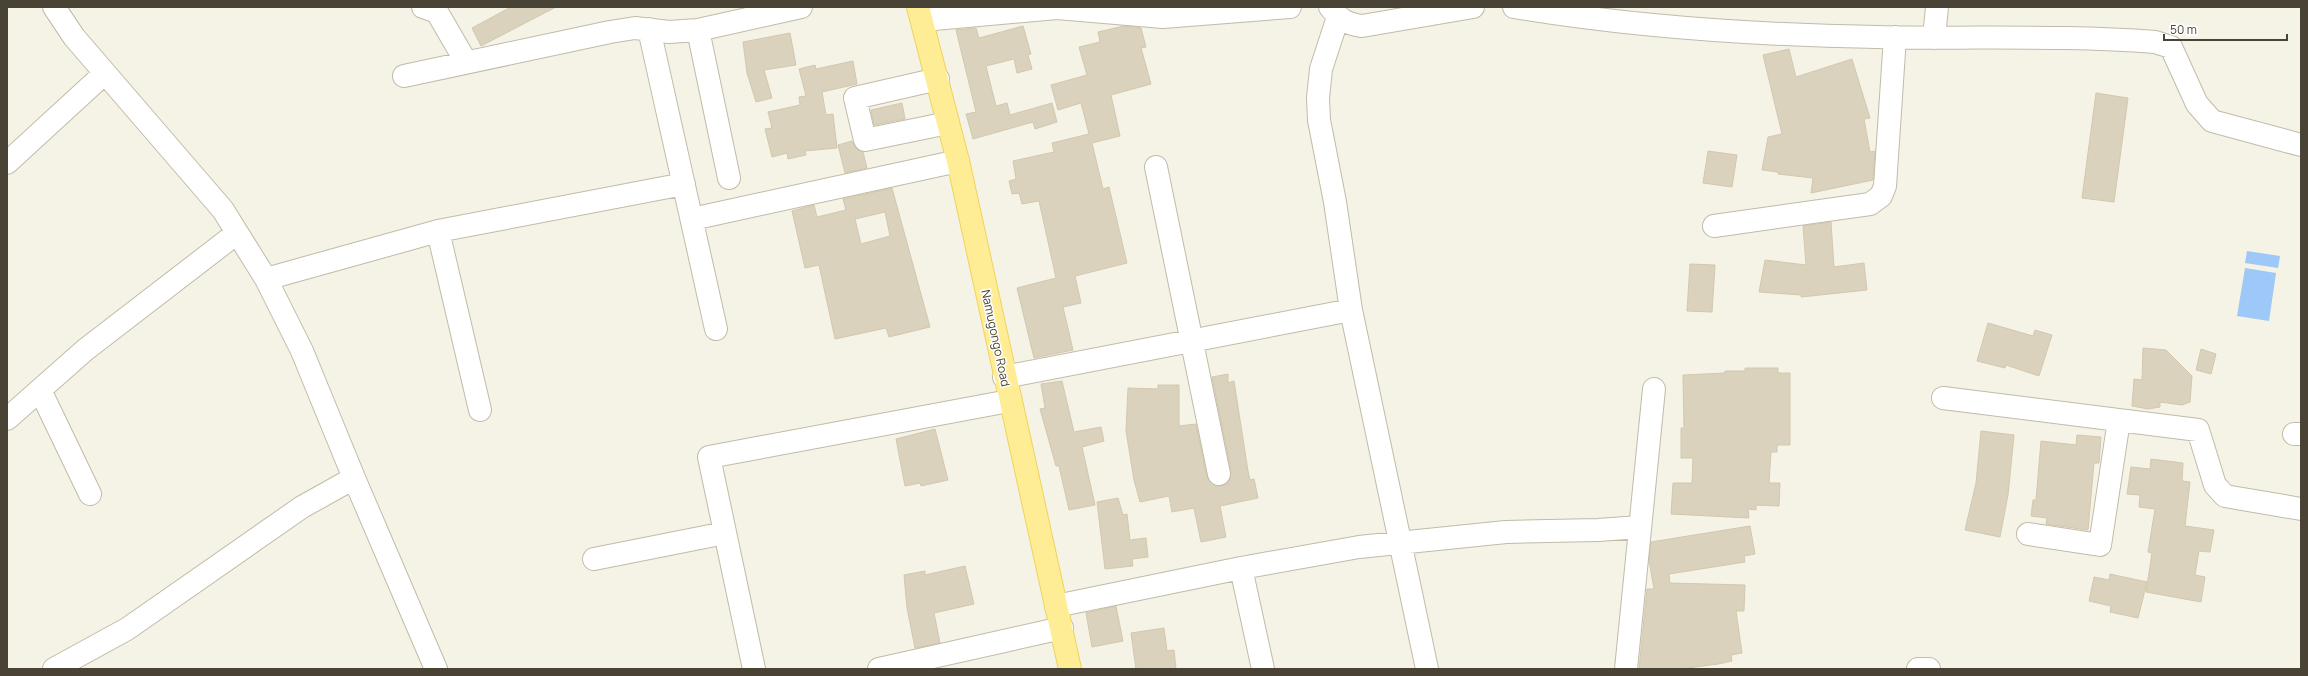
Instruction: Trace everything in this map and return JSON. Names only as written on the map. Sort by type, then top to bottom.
[{"type":"main road","name":"Namugongo Road","points":[[920,14],[958,161],[1009,401],[1062,628],[1070,669]]},
{"type":"street","points":[[54,7],[74,37],[223,210],[266,279],[302,350],[354,478],[436,669]]},
{"type":"street","points":[[404,76],[610,32],[635,28],[668,32],[698,30],[801,7]]},
{"type":"street","points":[[920,14],[1057,7],[1163,17],[1239,9],[1290,7]]},
{"type":"street","points":[[1426,669],[1401,543],[1351,310],[1335,202],[1319,120],[1318,98],[1321,69],[1334,12],[1348,24],[1362,26],[1472,7]]},
{"type":"street","points":[[1514,7],[1589,20],[1731,31],[1934,38],[2155,42],[2171,47],[2196,104],[2212,121],[2301,145]]},
{"type":"street","points":[[1934,38],[1937,7]]},
{"type":"street","points":[[434,9],[466,62]]},
{"type":"street","points":[[649,29],[716,328]]},
{"type":"street","points":[[698,30],[729,178]]},
{"type":"street","points":[[1714,226],[1870,204],[1881,196],[1885,186],[1896,37]]},
{"type":"street","points":[[7,163],[105,73]]},
{"type":"street","points":[[938,79],[855,98],[861,126],[865,140],[948,123]]},
{"type":"street","points":[[692,219],[958,161]]},
{"type":"street","points":[[1156,167],[1219,474]]},
{"type":"street","points":[[266,279],[438,231],[684,184]]},
{"type":"street","points":[[438,231],[480,410]]},
{"type":"street","points":[[7,419],[84,350],[237,233]]},
{"type":"street","points":[[1004,377],[1351,310]]},
{"type":"street","points":[[1626,669],[1654,389]]},
{"type":"street","points":[[40,390],[90,494]]},
{"type":"street","points":[[1943,398],[2198,430],[2215,485],[2225,496],[2301,509]]},
{"type":"street","points":[[754,669],[709,457],[1009,401]]},
{"type":"street","points":[[2028,534],[2100,545],[2119,420]]},
{"type":"street","points":[[54,669],[127,629],[302,507],[354,478]]},
{"type":"street","points":[[1056,606],[1241,568],[1359,547],[1506,532],[1598,530],[1640,527]]},
{"type":"street","points":[[594,559],[725,533]]},
{"type":"street","points":[[1241,568],[1262,669]]},
{"type":"street","points":[[880,669],[1062,628]]},
{"type":"street","points":[[1918,669],[1929,669]]},
{"type":"water","points":[[2247,251],[2280,256],[2278,268],[2245,263]]},
{"type":"water","points":[[2245,268],[2276,273],[2269,321],[2237,316]]},
{"type":"building","points":[[511,7],[556,7],[481,46],[472,28]]},
{"type":"building","points":[[1023,26],[1031,54],[1028,55],[1032,69],[1017,73],[1014,59],[986,66],[996,106],[1007,103],[1010,115],[1052,103],[1057,122],[1035,129],[1033,122],[973,139],[966,114],[976,112],[956,30],[976,28],[979,38]]},
{"type":"building","points":[[1124,26],[1141,28],[1146,47],[1141,48],[1151,84],[1111,95],[1120,136],[1092,143],[1103,189],[1109,187],[1127,263],[1075,276],[1081,303],[1063,307],[1073,350],[1034,358],[1017,288],[1056,278],[1039,201],[1022,204],[1019,193],[1012,194],[1009,181],[1016,179],[1013,161],[1054,152],[1052,143],[1089,134],[1081,103],[1058,110],[1051,85],[1087,75],[1079,47],[1100,42],[1098,32]]},
{"type":"building","points":[[790,33],[796,65],[764,70],[772,98],[756,102],[747,73],[743,42]]},
{"type":"building","points":[[1789,49],[1796,77],[1852,59],[1870,118],[1864,119],[1870,152],[1875,151],[1873,180],[1811,193],[1813,178],[1778,174],[1778,172],[1762,170],[1768,137],[1782,134],[1763,55]]},
{"type":"building","points":[[853,61],[857,84],[822,92],[826,115],[833,114],[837,148],[805,151],[806,155],[788,159],[787,153],[772,157],[765,129],[772,128],[768,112],[800,105],[799,97],[806,96],[799,69],[815,65],[816,69]]},
{"type":"building","points":[[2096,93],[2128,98],[2114,202],[2082,198]]},
{"type":"building","points":[[902,103],[905,119],[874,125],[871,110]]},
{"type":"building","points":[[852,141],[856,149],[863,152],[867,168],[845,173],[838,145]]},
{"type":"building","points":[[1708,151],[1737,155],[1732,187],[1703,183]]},
{"type":"building","points":[[892,188],[930,327],[889,337],[886,328],[835,339],[819,265],[805,268],[792,211],[814,205],[817,217],[846,210],[843,199]],"holes":[[[885,212],[890,236],[861,244],[855,219]]]},
{"type":"building","points":[[1831,222],[1834,267],[1864,263],[1867,290],[1801,297],[1801,295],[1759,292],[1765,260],[1806,265],[1803,226]]},
{"type":"building","points":[[1690,264],[1715,265],[1712,312],[1687,311]]},
{"type":"building","points":[[1988,323],[2033,336],[2035,330],[2052,335],[2039,376],[2006,365],[2005,368],[1977,361]]},
{"type":"building","points":[[2143,348],[2166,350],[2192,376],[2190,402],[2182,405],[2160,402],[2160,407],[2148,409],[2132,406],[2134,379],[2142,380]]},
{"type":"building","points":[[2201,349],[2216,354],[2211,374],[2196,370]]},
{"type":"building","points":[[1745,368],[1778,368],[1778,373],[1790,373],[1790,445],[1777,445],[1777,452],[1771,452],[1769,483],[1780,483],[1779,506],[1756,505],[1756,510],[1748,509],[1749,518],[1671,514],[1673,483],[1692,483],[1693,458],[1681,458],[1681,428],[1684,428],[1683,375],[1725,373],[1725,371],[1745,371]]},
{"type":"building","points":[[1228,374],[1228,383],[1234,381],[1248,471],[1250,480],[1254,479],[1258,498],[1220,506],[1226,537],[1201,542],[1194,508],[1172,512],[1169,496],[1140,502],[1134,480],[1126,431],[1128,388],[1158,389],[1158,385],[1179,385],[1179,426],[1196,424],[1207,477],[1215,486],[1221,486],[1228,483],[1231,471],[1212,377]]},
{"type":"building","points":[[1062,381],[1074,432],[1101,427],[1104,441],[1082,447],[1095,505],[1069,510],[1059,466],[1056,466],[1040,409],[1045,408],[1041,384]]},
{"type":"building","points":[[935,429],[948,480],[921,486],[920,483],[905,486],[896,439]]},
{"type":"building","points":[[1981,431],[2014,435],[2008,495],[2000,537],[1965,530],[1976,483]]},
{"type":"building","points":[[2077,435],[2101,437],[2099,463],[2094,463],[2088,530],[2046,524],[2047,518],[2031,516],[2033,500],[2036,500],[2041,441],[2076,445]]},
{"type":"building","points":[[2151,459],[2183,463],[2182,481],[2190,482],[2185,526],[2214,530],[2210,552],[2199,551],[2195,575],[2205,577],[2201,602],[2146,592],[2152,553],[2148,552],[2155,509],[2139,507],[2140,495],[2127,494],[2131,467],[2150,469]]},
{"type":"building","points":[[1118,498],[1123,515],[1127,514],[1130,540],[1146,538],[1148,557],[1132,559],[1133,566],[1105,569],[1097,502]]},
{"type":"building","points":[[1750,526],[1755,554],[1744,556],[1745,562],[1669,574],[1670,583],[1745,585],[1744,611],[1736,611],[1742,653],[1731,655],[1732,661],[1718,664],[1680,669],[1639,669],[1647,589],[1654,589],[1649,560],[1651,542]]},
{"type":"building","points":[[965,566],[974,604],[934,613],[940,643],[915,648],[907,608],[904,575],[925,571],[925,575]]},
{"type":"building","points":[[2110,574],[2147,582],[2138,618],[2110,612],[2111,606],[2089,601],[2094,577],[2109,580]]},
{"type":"building","points":[[1116,606],[1123,641],[1092,647],[1086,613]]},
{"type":"building","points":[[1164,628],[1167,651],[1174,650],[1176,669],[1136,669],[1131,633]]}]
